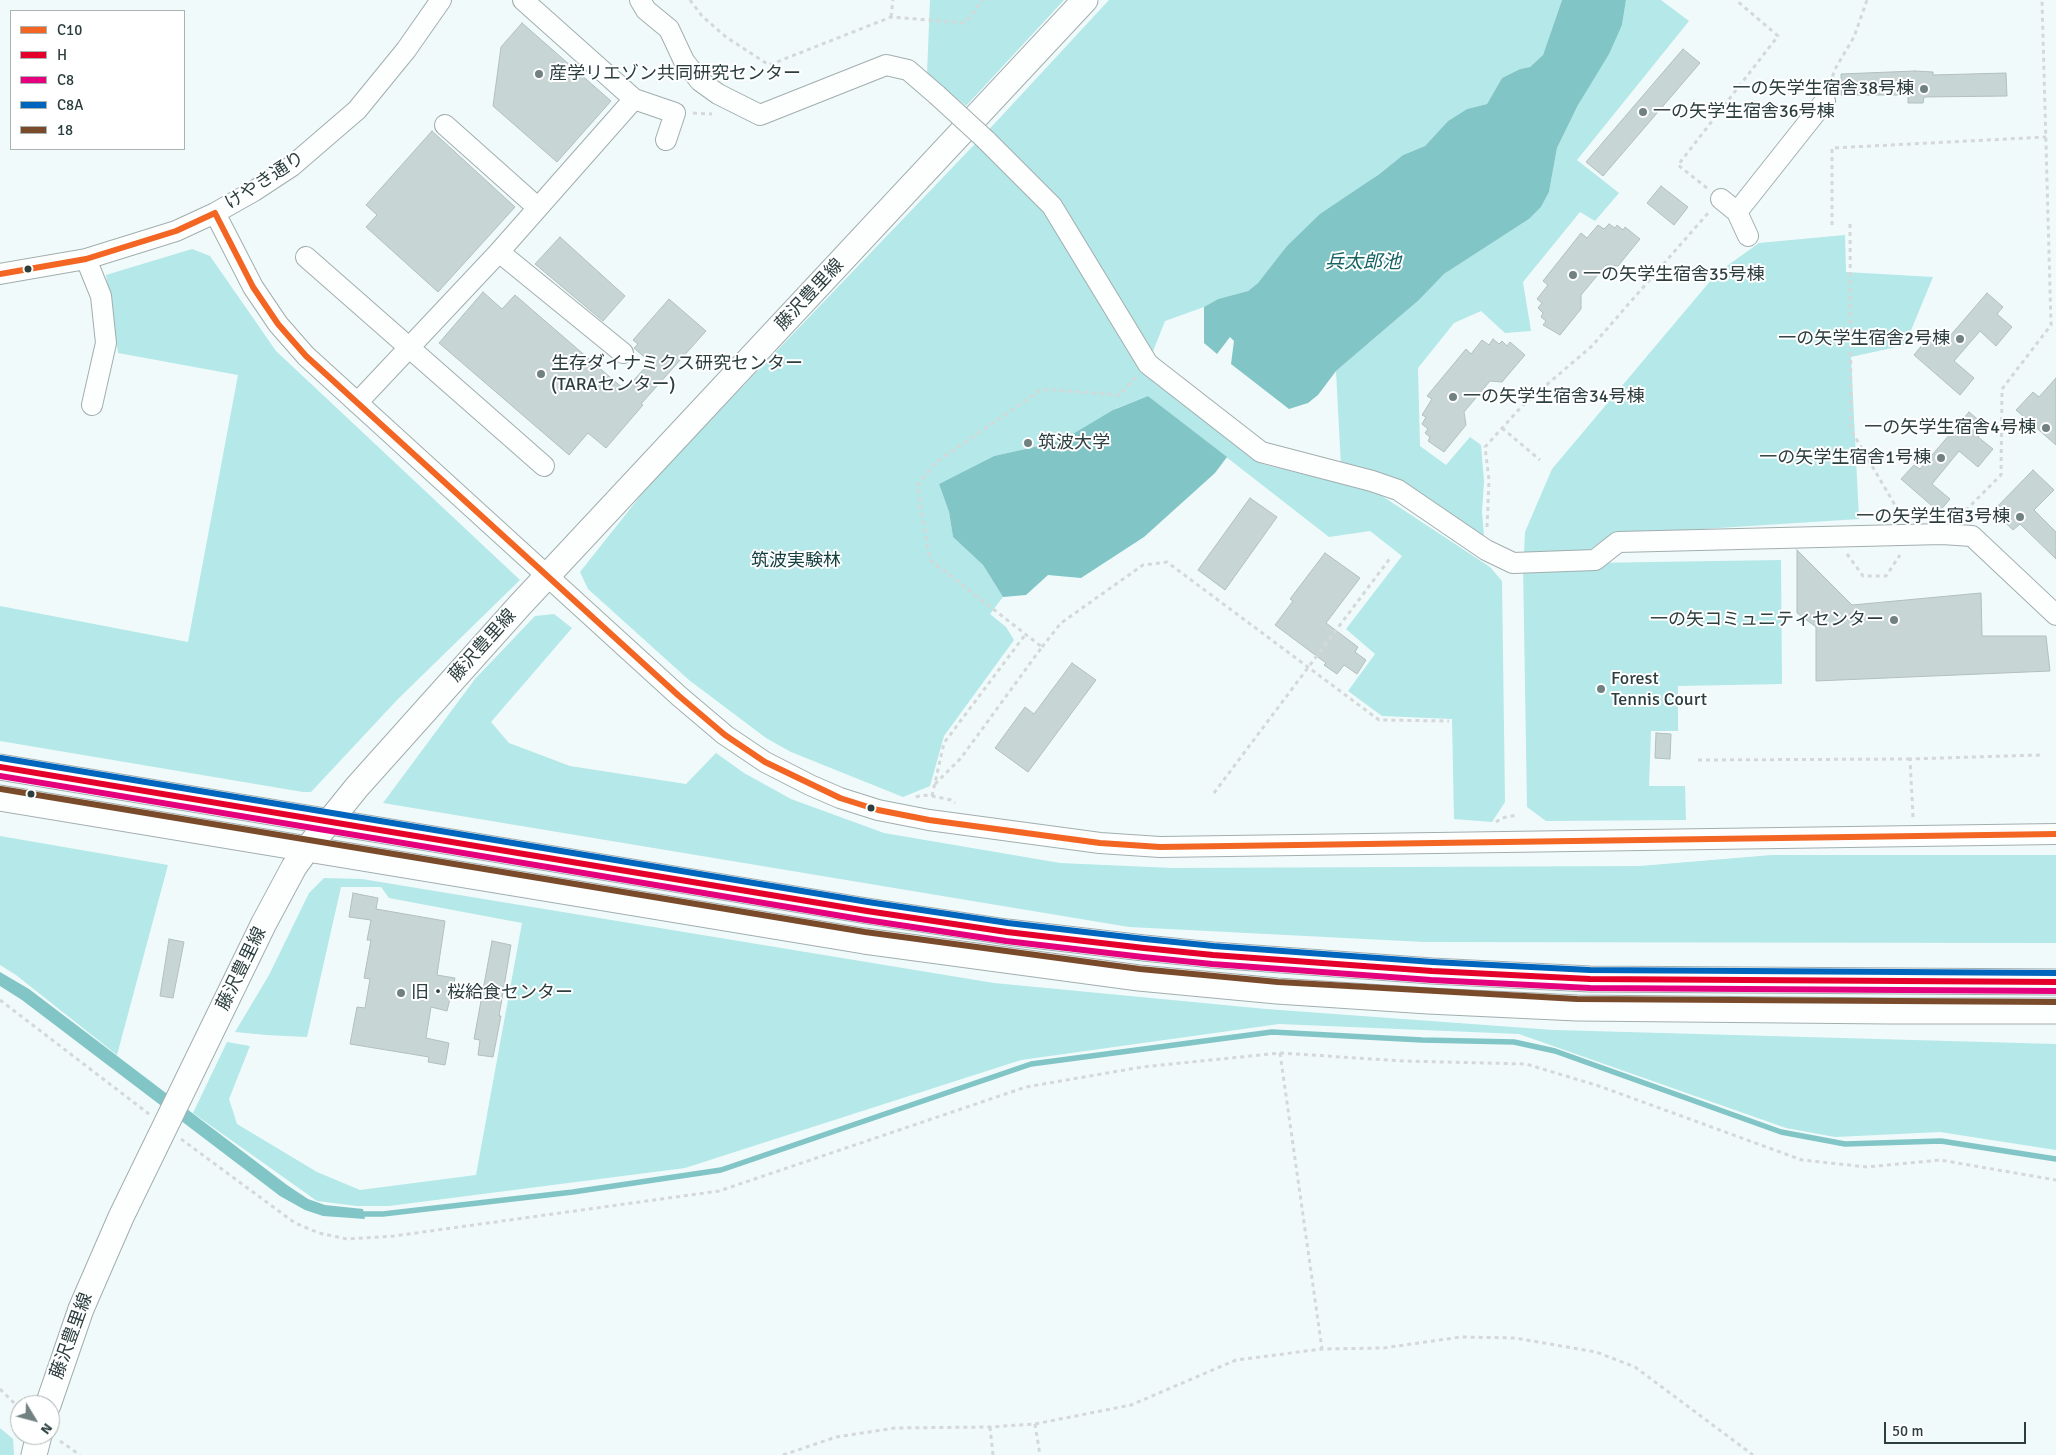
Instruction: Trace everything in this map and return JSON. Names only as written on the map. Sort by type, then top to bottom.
[{"type":"main road","name":"藤沢豊里線","points":[[51,1395],[81,1309],[121,1217],[264,923],[294,867],[327,822],[547,576],[1085,0]]},
{"type":"main road","points":[[0,767],[979,928],[1213,955],[1432,971],[1590,979],[2056,982]]},
{"type":"main road","points":[[0,798],[864,941],[1002,961],[1208,985],[1428,1001],[1577,1008],[1889,1012],[2056,1011]]},
{"type":"main road","points":[[34,1455],[42,1445]]},
{"type":"street","name":"けやき通り","points":[[0,274],[86,259],[176,232],[254,191],[292,166],[357,110],[396,63],[441,0]]},
{"type":"street","points":[[523,0],[634,99],[675,113],[666,140]]},
{"type":"street","points":[[640,0],[646,10],[668,29],[684,61],[700,81],[718,94],[760,115],[886,65],[908,70],[986,140],[1052,206],[1148,364],[1260,452],[1372,481],[1398,490],[1486,550],[1513,563],[1595,560],[1618,542],[1942,534],[1972,536],[2056,614]]},
{"type":"street","points":[[357,402],[499,252],[537,206],[634,99]]},
{"type":"street","points":[[1736,212],[1825,101]]},
{"type":"street","points":[[445,125],[537,206]]},
{"type":"street","points":[[1721,199],[1736,212],[1748,236]]},
{"type":"street","points":[[215,213],[253,287],[278,324],[306,356],[686,703],[724,735],[765,762],[810,786],[840,798],[878,810],[929,820],[1100,843],[1160,847],[2056,834]]},
{"type":"street","points":[[499,252],[623,354]]},
{"type":"street","points":[[306,257],[544,466]]},
{"type":"street","points":[[86,259],[101,296],[106,343],[92,405]]},
{"type":"path","points":[[690,0],[702,16],[726,37],[769,65],[892,18],[965,23],[983,0]]},
{"type":"path","points":[[892,18],[893,0]]},
{"type":"path","points":[[1486,550],[1489,480],[1486,447],[1523,405],[1592,346],[1721,199],[1678,165],[1778,36],[1736,0]]},
{"type":"path","points":[[1825,101],[1835,69],[1854,37],[1867,0]]},
{"type":"path","points":[[1942,534],[2001,475],[2002,389],[2051,325],[2042,0]]},
{"type":"path","points":[[1832,225],[1832,148],[2046,137]]},
{"type":"path","points":[[1835,538],[1863,576],[1886,576],[1913,535],[1851,430],[1850,224]]},
{"type":"path","points":[[1042,648],[930,560],[917,486],[935,463],[1042,389],[1119,394],[1148,364]]},
{"type":"path","points":[[1502,428],[1540,460]]},
{"type":"path","points":[[1214,793],[1391,557]]},
{"type":"path","points":[[935,784],[961,758],[1062,623],[1143,565],[1167,562],[1378,720],[1449,721]]},
{"type":"path","points":[[929,820],[932,796],[944,743],[1025,635]]},
{"type":"path","points":[[1698,760],[1910,759],[2040,755]]},
{"type":"path","points":[[1910,759],[1915,835]]},
{"type":"path","points":[[908,799],[922,795],[932,796],[951,800],[958,805]]},
{"type":"path","points":[[1495,823],[1502,818],[1517,815]]},
{"type":"path","points":[[0,1000],[172,1113],[295,1224],[319,1233],[347,1239],[394,1236],[719,1191],[1026,1087],[1142,1067],[1280,1053],[1403,1061],[1526,1064],[1599,1086],[1802,1160],[1867,1168],[1940,1160],[2056,1180]]},
{"type":"path","points":[[1280,1053],[1322,1349]]},
{"type":"path","points":[[783,1455],[836,1437],[895,1428],[990,1427],[1035,1424],[1131,1405],[1236,1360],[1322,1349],[1383,1348],[1461,1337],[1515,1338],[1596,1352],[1635,1367],[1753,1455]]},
{"type":"path","points":[[0,1389],[10,1399]]},
{"type":"path","points":[[1035,1424],[1040,1455]]},
{"type":"path","points":[[990,1427],[993,1455]]},
{"type":"path","points":[[60,1444],[80,1455]]},
{"type":"green space","points":[[930,0],[1064,0],[966,106],[927,74]]},
{"type":"green space","name":"筑波実験林","points":[[1109,0],[1562,0],[1543,55],[1530,67],[1520,69],[1502,78],[1487,104],[1467,109],[1448,121],[1425,146],[1403,155],[1286,247],[1258,283],[1248,291],[1218,299],[1204,307],[1165,321],[1148,364],[1152,376],[1262,464],[1376,492],[1490,567],[1502,581],[1505,802],[1492,822],[1454,819],[1452,719],[1382,716],[1348,691],[1375,654],[1346,629],[1402,556],[1370,531],[1329,537],[1148,396],[1117,408],[1061,441],[994,456],[939,484],[949,512],[953,537],[983,565],[1003,597],[990,614],[1006,627],[1014,640],[944,736],[930,786],[903,797],[791,752],[766,738],[689,680],[588,589],[580,572],[653,480],[996,122]]},
{"type":"green space","points":[[1626,0],[1661,0],[1689,21],[1577,160],[1619,193],[1595,221],[1580,212],[1523,282],[1531,331],[1505,333],[1481,311],[1454,323],[1418,368],[1420,446],[1446,465],[1470,437],[1481,445],[1484,481],[1482,512],[1484,536],[1341,466],[1336,371],[1419,300],[1444,274],[1529,219],[1541,207],[1549,192],[1557,148],[1578,105],[1622,25]]},
{"type":"green space","points":[[1845,235],[1846,272],[1933,277],[1905,345],[1851,357],[1859,519],[1610,535],[1588,551],[1524,554],[1525,532],[1552,469],[1717,273],[1759,243]]},
{"type":"green space","points":[[192,249],[210,256],[276,351],[520,580],[398,699],[311,792],[0,741],[0,606],[188,642],[238,375],[118,353],[106,275]]},
{"type":"green space","points":[[1781,560],[1782,684],[1678,686],[1678,731],[1651,731],[1649,786],[1685,786],[1686,820],[1546,821],[1527,807],[1523,564]]},
{"type":"green space","points":[[554,614],[572,628],[491,722],[509,743],[570,766],[686,784],[716,753],[744,773],[791,799],[884,833],[1060,863],[1172,868],[1640,866],[1772,855],[2056,855],[2056,943],[1424,942],[1129,927],[383,803],[475,679],[535,616]]},
{"type":"green space","points":[[0,836],[168,865],[117,1055],[16,975],[0,965]]},
{"type":"green space","points":[[324,878],[362,879],[994,983],[1266,1009],[1554,1030],[2056,1044],[2056,1150],[1940,1132],[1835,1137],[1786,1128],[1519,1034],[1279,1024],[1021,1060],[685,1168],[389,1206],[357,1206],[317,1201],[193,1113],[227,1042],[250,1046],[229,1099],[237,1124],[317,1172],[360,1190],[476,1175],[522,923],[389,898],[381,887],[341,887],[307,1037],[235,1032],[269,975],[309,893]]},
{"type":"green space","points":[[0,1428],[10,1436],[10,1445],[13,1445],[14,1455],[0,1455]]},
{"type":"water","name":"兵太郎池","points":[[1562,0],[1626,0],[1622,25],[1609,54],[1578,105],[1557,148],[1549,192],[1541,207],[1529,219],[1444,274],[1419,300],[1336,371],[1318,395],[1308,403],[1289,409],[1231,364],[1234,341],[1230,337],[1217,354],[1204,343],[1204,307],[1218,299],[1248,291],[1258,283],[1286,247],[1320,214],[1378,175],[1403,155],[1425,146],[1448,121],[1467,109],[1487,104],[1502,78],[1520,69],[1530,67],[1543,55]]},
{"type":"water","points":[[1148,396],[1227,457],[1215,473],[1144,537],[1081,578],[1048,575],[1026,595],[1003,597],[983,565],[953,537],[949,512],[939,484],[994,456],[1061,441],[1113,410]]},
{"type":"water","points":[[0,972],[29,989],[287,1185],[308,1199],[325,1205],[363,1209],[365,1219],[323,1216],[305,1210],[280,1196],[22,1000],[0,986]]},
{"type":"building","name":"産学リエゾン共同研究センター","points":[[522,23],[611,101],[557,162],[493,106],[501,47]]},
{"type":"building","name":"一の矢学生宿舎36号棟","points":[[1683,49],[1700,63],[1603,176],[1586,162]]},
{"type":"building","name":"一の矢学生宿舎38号棟","points":[[1933,72],[1933,75],[2006,73],[2007,96],[1924,97],[1923,103],[1908,103],[1908,95],[1841,95],[1841,74]]},
{"type":"building","points":[[432,131],[515,207],[438,292],[366,227],[377,215],[366,205]]},
{"type":"building","points":[[1661,186],[1688,207],[1674,225],[1647,203]]},
{"type":"building","name":"一の矢学生宿舎35号棟","points":[[1609,224],[1615,228],[1617,225],[1623,230],[1625,227],[1640,239],[1618,266],[1606,265],[1581,295],[1581,309],[1560,335],[1543,325],[1546,321],[1541,317],[1543,313],[1538,308],[1542,303],[1537,299],[1548,285],[1543,281],[1581,233],[1587,238],[1598,225],[1604,229]]},
{"type":"building","points":[[560,237],[625,296],[603,321],[535,264]]},
{"type":"building","name":"生存ダイナミクス研究センター (TARAセンター)","points":[[483,292],[502,309],[515,295],[625,390],[650,362],[634,348],[638,344],[633,340],[669,299],[706,331],[641,404],[643,405],[606,448],[588,433],[569,455],[439,343]]},
{"type":"building","name":"一の矢学生宿舎2号棟","points":[[1987,293],[2003,307],[1997,314],[2012,327],[1996,346],[1980,331],[1954,361],[1974,378],[1960,395],[1914,355],[1931,334],[1943,344]]},
{"type":"building","name":"一の矢学生宿舎34号棟","points":[[1493,339],[1499,344],[1502,341],[1507,346],[1510,342],[1525,355],[1502,382],[1490,381],[1464,412],[1466,425],[1444,452],[1428,441],[1430,437],[1425,433],[1428,429],[1422,424],[1426,417],[1422,415],[1432,399],[1427,396],[1466,349],[1471,354],[1482,340],[1489,345]]},
{"type":"building","name":"一の矢学生宿舎4号棟","points":[[2056,378],[2056,445],[2016,410],[2033,392],[2039,397]]},
{"type":"building","name":"一の矢学生宿舎1号棟","points":[[1969,412],[1987,427],[1978,437],[1993,449],[1978,467],[1959,451],[1932,484],[1950,499],[1939,512],[1901,479],[1914,465],[1920,469]]},
{"type":"building","name":"一の矢学生宿3号棟","points":[[2033,470],[2054,490],[2034,510],[2056,532],[2056,559],[2020,524],[2013,530],[1993,511]]},
{"type":"building","points":[[1250,498],[1277,517],[1225,590],[1198,570]]},
{"type":"building","name":"一の矢コミュニティセンター","points":[[1797,550],[1852,605],[1981,593],[1982,636],[2046,636],[2050,671],[1816,681],[1816,627],[1797,613]]},
{"type":"building","points":[[1325,553],[1360,578],[1326,623],[1358,647],[1355,652],[1366,660],[1357,674],[1344,665],[1337,674],[1324,665],[1326,663],[1275,625],[1293,601],[1290,599]]},
{"type":"building","points":[[1072,663],[1096,680],[1028,772],[995,748],[1025,707],[1034,714]]},
{"type":"building","points":[[1656,733],[1671,734],[1670,759],[1655,758]]},
{"type":"building","points":[[353,893],[378,898],[376,909],[445,921],[437,975],[455,978],[447,1011],[431,1007],[426,1038],[449,1043],[445,1065],[428,1062],[429,1057],[350,1044],[357,1007],[365,1008],[370,979],[364,978],[371,940],[367,940],[371,920],[349,917]]},
{"type":"building","points":[[169,939],[184,942],[173,998],[160,996]]},
{"type":"building","points":[[492,941],[511,945],[493,1057],[478,1055],[480,1040],[474,1039]]},
{"type":"waterway","points":[[358,1214],[383,1214],[573,1192],[721,1170],[1031,1064],[1272,1032],[1422,1040],[1514,1042],[1555,1051],[1781,1132],[1845,1144],[1941,1141],[2056,1159]]},
{"type":"transit line","name":"C10","points":[[215,213],[253,287],[278,324],[306,356],[679,696],[725,735],[765,762],[840,798],[878,810],[929,820],[1100,843],[1160,847],[2056,834]]},
{"type":"transit line","name":"C10","points":[[0,274],[86,259],[176,231],[215,213]]},
{"type":"transit line","name":"C8A","points":[[1,758],[868,902],[1008,923],[1145,939],[1433,962],[1590,970],[2056,973]]},
{"type":"transit line","name":"H","points":[[0,767],[867,911],[1007,932],[1144,948],[1432,971],[1590,979],[2056,982]]},
{"type":"transit line","name":"C8","points":[[0,776],[866,920],[1006,941],[1143,957],[1431,980],[1590,988],[2056,991]]},
{"type":"transit line","name":"18","points":[[1,789],[865,932],[1140,969],[1278,982],[1577,999],[2056,1002]]},
{"type":"place","name":"産学リエゾン共同研究センター","points":[[539,74]]},
{"type":"place","name":"一の矢学生宿舎38号棟","points":[[1924,89]]},
{"type":"place","name":"一の矢学生宿舎36号棟","points":[[1643,112]]},
{"type":"place","name":"一の矢学生宿舎35号棟","points":[[1573,275]]},
{"type":"place","name":"一の矢学生宿舎2号棟","points":[[1960,339]]},
{"type":"place","name":"生存ダイナミクス研究センター (TARAセンター)","points":[[541,374]]},
{"type":"place","name":"一の矢学生宿舎34号棟","points":[[1453,397]]},
{"type":"place","name":"一の矢学生宿舎4号棟","points":[[2046,428]]},
{"type":"place","name":"筑波大学","points":[[1028,443]]},
{"type":"place","name":"一の矢学生宿舎1号棟","points":[[1941,458]]},
{"type":"place","name":"一の矢学生宿3号棟","points":[[2020,517]]},
{"type":"place","name":"一の矢コミュニティセンター","points":[[1894,620]]},
{"type":"place","name":"Forest Tennis Court","points":[[1601,689]]},
{"type":"place","name":"旧・桜給食センター","points":[[401,993]]}]
